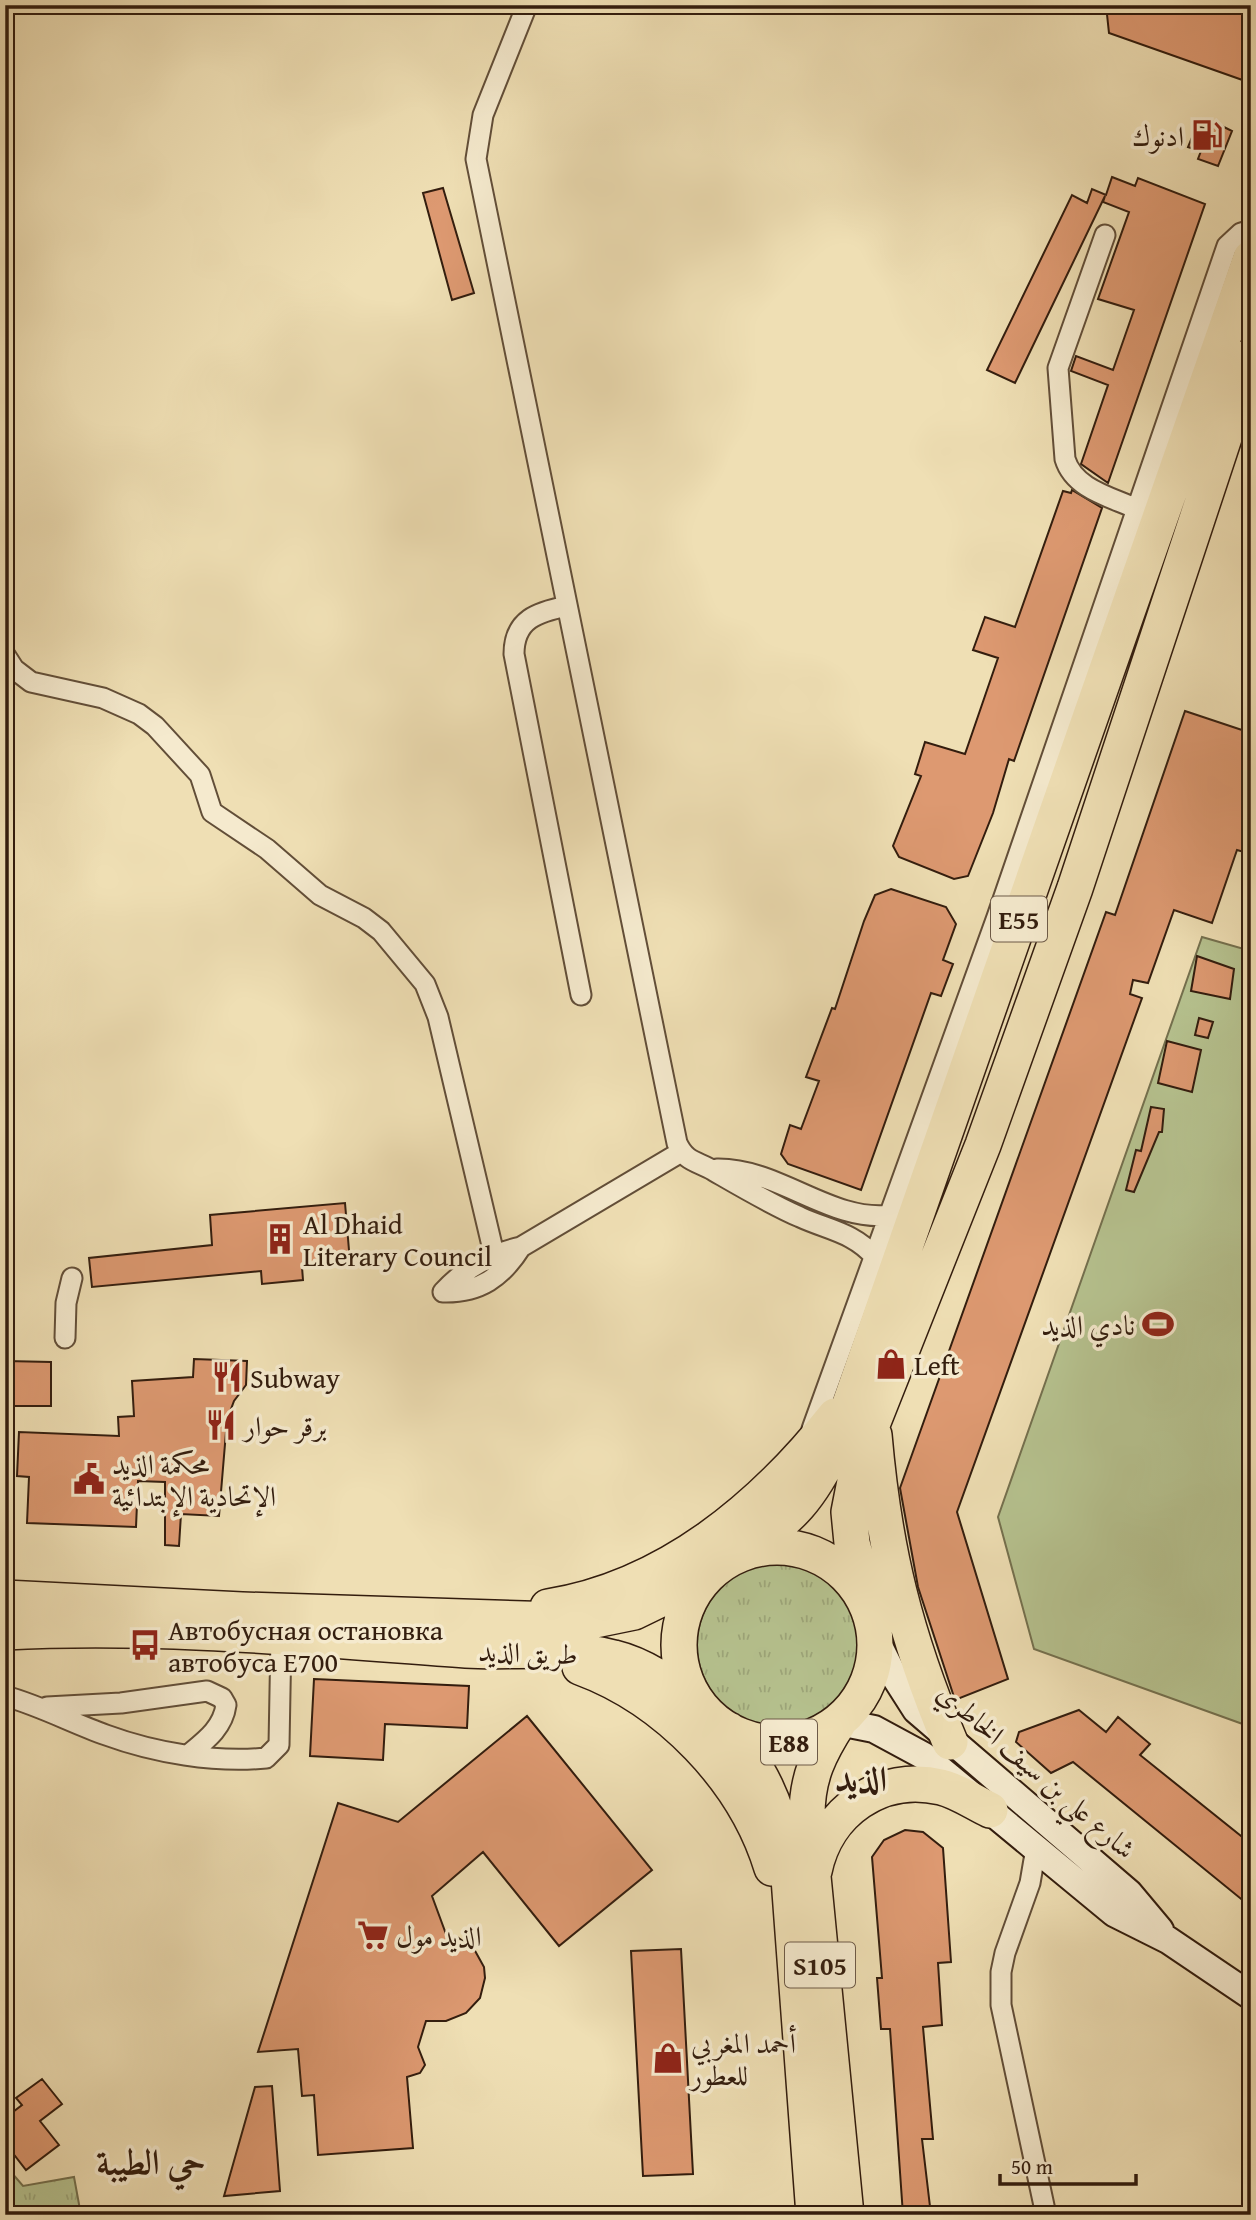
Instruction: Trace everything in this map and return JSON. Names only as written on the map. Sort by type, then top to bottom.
[{"type":"highway","name":"E55","points":[[743,1552],[780,1526],[817,1485],[836,1444],[844,1380],[1251,258]]},
{"type":"highway","name":"E55","points":[[874,1628],[852,1543],[849,1512],[856,1476],[873,1422],[983,1145],[1071,901],[1251,356]]},
{"type":"highway","points":[[482,1617],[563,1604],[614,1589],[659,1570],[708,1540],[774,1486],[802,1455],[844,1380]]},
{"type":"highway","points":[[873,1422],[893,1576],[909,1633],[950,1742]]},
{"type":"highway","name":"E88","points":[[766,1547],[789,1547],[811,1552],[832,1562],[849,1577],[863,1595],[874,1628],[875,1663],[867,1685],[855,1705],[839,1721],[808,1737],[773,1743],[750,1739],[729,1730],[701,1707],[682,1670],[679,1648],[681,1621],[690,1598],[704,1578],[743,1552],[766,1547]]},
{"type":"highway","name":"طريق الذيد","points":[[5,1598],[242,1610],[590,1621],[634,1612],[704,1578]]},
{"type":"highway","name":"طريق الذيد","points":[[5,1632],[128,1630],[281,1637],[512,1653],[570,1651],[614,1658],[656,1676],[701,1707]]},
{"type":"highway","points":[[512,1653],[566,1661],[593,1671],[626,1689],[665,1716],[704,1753],[734,1789],[754,1821],[766,1846],[793,1936]]},
{"type":"highway","name":"S105","points":[[839,1721],[817,1755],[807,1795],[811,1885],[846,2215]]},
{"type":"highway","name":"S105","points":[[729,1730],[756,1766],[778,1814],[787,1851],[814,2215]]},
{"type":"highway","points":[[811,1885],[817,1855],[826,1837],[844,1813],[858,1801],[881,1790],[907,1784],[927,1784],[945,1788],[990,1810]]},
{"type":"street","points":[[527,5],[483,115],[477,159],[681,1152],[695,1164],[712,1170],[786,1211],[837,1229],[858,1240],[875,1256]]},
{"type":"street","points":[[844,1380],[875,1256],[1227,246],[1241,233],[1251,230]]},
{"type":"street","points":[[1105,236],[1058,368],[1065,459],[1069,472],[1078,482],[1137,509]]},
{"type":"street","points":[[568,606],[543,611],[524,622],[514,642],[514,654],[581,995]]},
{"type":"street","points":[[5,655],[13,669],[32,682],[103,698],[139,714],[155,726],[200,775],[212,812],[267,849],[320,895],[373,924],[419,976],[433,1000],[494,1254]]},
{"type":"street","points":[[522,1247],[509,1266],[490,1282],[468,1291],[443,1292],[472,1266],[494,1254],[522,1247],[681,1152]]},
{"type":"street","points":[[712,1170],[752,1174],[800,1190],[843,1210],[869,1216],[891,1215]]},
{"type":"street","points":[[837,1229],[843,1210]]},
{"type":"street","points":[[65,1338],[66,1303],[72,1279]]},
{"type":"street","name":"شارع علي بن سيف الخاطري","points":[[874,1628],[893,1674],[916,1710],[950,1742],[1129,1893],[1168,1940]]},
{"type":"street","points":[[5,1696],[43,1707],[104,1735],[188,1755],[257,1759],[274,1753],[279,1745],[281,1637]]},
{"type":"street","points":[[43,1707],[121,1703],[207,1691],[215,1693],[226,1705],[225,1716],[209,1738],[188,1755]]},
{"type":"street","name":"شارع علي بن سيف الخاطري","points":[[839,1721],[874,1729],[924,1756],[1114,1913],[1168,1940],[1251,1996]]},
{"type":"street","points":[[1036,1848],[1030,1883],[1005,1953],[1001,1972],[1001,2005],[1046,2215]]},
{"type":"green space","name":"نادي الذيد","points":[[1202,937],[1251,951],[1251,1727],[1034,1649],[998,1517]]},
{"type":"green space","points":[[779,1563],[810,1569],[837,1587],[855,1614],[861,1645],[855,1676],[837,1703],[810,1721],[779,1727],[748,1721],[721,1703],[703,1676],[697,1645],[703,1614],[721,1587],[748,1569]]},
{"type":"green space","points":[[5,2165],[23,2186],[74,2177],[81,2215],[31,2215],[30,2212],[5,2215]]},
{"type":"building","points":[[1106,5],[1251,5],[1251,83],[1109,33]]},
{"type":"building","points":[[1212,121],[1232,131],[1218,166],[1198,159],[1201,151],[1188,147],[1197,125],[1208,130]]},
{"type":"building","points":[[1112,177],[1135,186],[1138,178],[1205,204],[1108,483],[1081,464],[1108,385],[1071,371],[1076,356],[1113,370],[1134,310],[1098,299],[1129,212],[1103,202],[1105,196],[1015,383],[987,370],[1072,195],[1087,203],[1092,189],[1106,195]]},
{"type":"building","points":[[443,188],[474,293],[452,300],[423,193]]},
{"type":"building","points":[[1072,490],[1102,508],[1014,761],[1009,759],[993,813],[968,876],[954,879],[899,857],[893,846],[921,776],[915,774],[925,742],[965,754],[998,658],[973,650],[985,617],[1015,627],[1063,491],[1071,493]]},
{"type":"building","points":[[1185,711],[1251,733],[1251,854],[1237,850],[1212,923],[1174,910],[1148,983],[1133,980],[1130,994],[1142,998],[957,1512],[1008,1679],[955,1700],[918,1587],[900,1488],[1106,912],[1115,915]]},
{"type":"building","points":[[891,889],[946,907],[956,924],[943,960],[953,964],[941,996],[931,993],[861,1190],[788,1164],[781,1154],[790,1125],[801,1129],[819,1081],[806,1077],[832,1008],[835,1009],[864,921],[875,895]]},
{"type":"building","points":[[1197,956],[1234,969],[1230,999],[1191,991]]},
{"type":"building","points":[[1199,1018],[1213,1022],[1208,1038],[1195,1035]]},
{"type":"building","points":[[1167,1041],[1201,1050],[1192,1092],[1158,1083]]},
{"type":"building","points":[[1151,1107],[1164,1109],[1162,1132],[1159,1132],[1134,1192],[1126,1190],[1136,1150],[1141,1151]]},
{"type":"building","name":"Al Dhaid Literary Council","points":[[345,1203],[350,1262],[302,1267],[303,1280],[262,1284],[261,1271],[92,1287],[89,1258],[212,1245],[210,1215]]},
{"type":"building","points":[[194,1359],[247,1361],[246,1385],[234,1401],[227,1420],[219,1516],[181,1514],[179,1546],[165,1545],[165,1482],[138,1481],[136,1527],[27,1523],[29,1477],[17,1476],[19,1432],[119,1436],[118,1417],[134,1416],[132,1381],[193,1377]]},
{"type":"building","points":[[6,1361],[51,1362],[51,1406],[6,1406]]},
{"type":"building","points":[[314,1679],[469,1686],[467,1728],[385,1724],[383,1760],[310,1756]]},
{"type":"building","points":[[1079,1710],[1106,1732],[1118,1717],[1150,1744],[1140,1755],[1251,1844],[1251,1907],[1073,1762],[1051,1773],[1016,1742],[1019,1732]]},
{"type":"building","name":"الذيد مول","points":[[527,1716],[652,1870],[559,1946],[483,1852],[432,1896],[446,1934],[457,1937],[474,1949],[484,1967],[485,1978],[480,1998],[466,2013],[446,2021],[426,2021],[418,2047],[425,2065],[420,2073],[407,2077],[413,2148],[318,2155],[314,2095],[302,2096],[298,2049],[258,2052],[338,1803],[398,1822]]},
{"type":"building","points":[[905,1830],[923,1832],[943,1848],[951,1962],[938,1963],[942,2025],[923,2027],[933,2139],[922,2139],[931,2215],[903,2215],[890,2029],[881,2029],[877,1978],[882,1978],[872,1857],[884,1840]]},
{"type":"building","points":[[681,1949],[693,2174],[643,2176],[631,1951]]},
{"type":"building","points":[[42,2079],[62,2104],[40,2121],[59,2145],[26,2170],[5,2143],[5,2118],[22,2105],[16,2098]]},
{"type":"building","points":[[272,2086],[280,2191],[224,2196],[255,2087]]},
{"type":"place","name":"ادنوك","points":[[1207,135]]},
{"type":"place","name":"Al Dhaid Literary Council","points":[[280,1239]]},
{"type":"place","name":"نادي الذيد","points":[[1158,1324]]},
{"type":"place","name":"Left","points":[[891,1364]]},
{"type":"place","name":"Subway","points":[[227,1377]]},
{"type":"place","name":"برقر حوار","points":[[221,1425]]},
{"type":"place","name":"محكمة الذيد الإتحادية الإبتدائية","points":[[89,1479]]},
{"type":"place","name":"Автобусная остановка автобуса Е700","points":[[145,1645]]},
{"type":"place","name":"الذيد مول","points":[[373,1935]]},
{"type":"place","name":"أحمد المغربي للعطور","points":[[668,2058]]},
{"type":"district","name":"الذيد","points":[[861,1778]]},
{"type":"district","name":"حي الطيبة","points":[[151,2161]]}]
